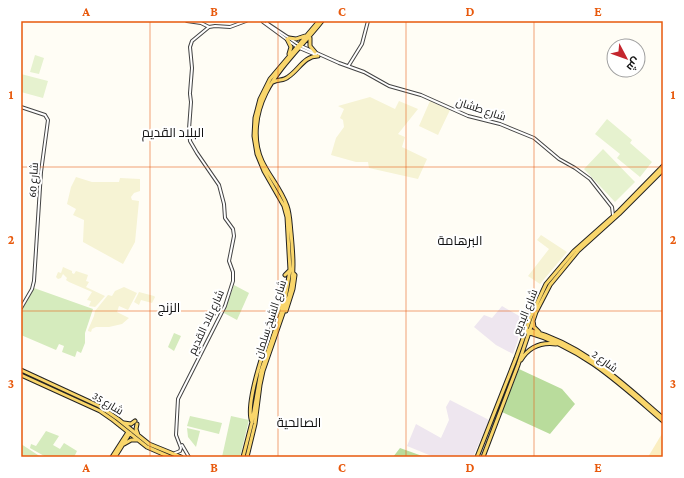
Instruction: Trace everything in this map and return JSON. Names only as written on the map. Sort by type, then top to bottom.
[{"type":"main road","name":"شارع الشيخ سلمان","points":[[247,457],[255,424],[260,385],[268,355],[272,352],[295,281],[295,275],[293,273],[294,265],[290,214],[278,187],[262,161],[257,145],[258,118],[263,100],[270,86],[319,21]]},
{"type":"main road","name":"شارع الشيخ سلمان","points":[[244,457],[252,422],[250,415],[255,380],[286,294],[290,270],[287,217],[277,192],[260,162],[254,145],[255,118],[262,94],[270,79],[288,57],[322,21]]},
{"type":"main road","points":[[312,33],[309,43],[311,49],[315,52]]},
{"type":"main road","points":[[288,57],[291,47],[288,39],[296,39],[308,34]]},
{"type":"main road","points":[[270,86],[276,80],[287,78],[310,58],[318,56]]},
{"type":"main road","name":"شارع البديع","points":[[477,457],[543,290],[549,280],[577,248],[622,208],[663,166]]},
{"type":"main road","name":"شارع البديع","points":[[483,457],[518,364],[528,331],[543,296],[556,276],[581,248],[619,214],[663,170]]},
{"type":"main road","points":[[293,250],[297,254],[294,265]]},
{"type":"main road","points":[[285,275],[290,270]]},
{"type":"main road","points":[[533,321],[534,327],[540,333]]},
{"type":"main road","name":"شارع 2","points":[[528,331],[540,333],[581,353],[601,365],[663,418]]},
{"type":"main road","name":"شارع 2","points":[[528,331],[544,337],[582,356],[603,370],[663,418]]},
{"type":"main road","points":[[518,364],[527,352],[537,346],[550,344],[562,346]]},
{"type":"main road","name":"شارع 35","points":[[21,370],[99,406],[123,423],[130,432]]},
{"type":"main road","name":"شارع 35","points":[[21,375],[107,416],[130,432],[151,450],[181,457]]},
{"type":"main road","points":[[123,423],[136,423],[139,439],[131,440],[123,444]]},
{"type":"main road","points":[[119,424],[124,433],[123,439]]},
{"type":"main road","points":[[112,457],[123,439],[130,432]]},
{"type":"main road","points":[[115,457],[130,432]]},
{"type":"street","points":[[187,21],[201,23],[209,27],[215,26],[230,28],[246,21]]},
{"type":"street","points":[[264,21],[299,46]]},
{"type":"street","points":[[349,66],[362,44],[368,21]]},
{"type":"street","name":"شارع بلاد القديم","points":[[171,455],[181,450],[177,437],[179,397],[225,306],[233,278],[233,272],[229,261],[234,231],[225,218],[224,204],[219,185],[196,154],[191,143],[189,129],[192,70],[190,44],[192,40],[209,27]]},
{"type":"street","name":"شارع طشان","points":[[299,46],[318,56],[325,57]]},
{"type":"street","name":"شارع طشان","points":[[299,46],[368,74],[389,86],[421,95],[468,116],[500,124],[534,138],[559,159],[586,175],[597,186],[612,207]]},
{"type":"street","name":"شارع 60","points":[[21,107],[42,114],[46,118],[47,123],[40,185],[34,281],[32,289],[21,308]]},
{"type":"street","points":[[612,207],[617,210],[622,208]]},
{"type":"street","points":[[612,207],[614,212],[612,217]]},
{"type":"street","points":[[177,437],[189,457]]},
{"type":"shaded area","points":[[370,97],[395,109],[399,101],[418,109],[398,134],[405,137],[402,147],[427,159],[418,179],[369,168],[368,162],[356,162],[331,155],[336,138],[344,127],[343,120],[340,118],[344,109],[338,106]]},
{"type":"shaded area","points":[[430,101],[450,110],[438,135],[419,126]]},
{"type":"shaded area","points":[[76,177],[92,182],[119,182],[120,178],[140,179],[140,191],[134,193],[131,197],[132,200],[139,201],[135,242],[123,264],[83,242],[84,220],[73,215],[76,209],[67,204],[71,187]]},
{"type":"shaded area","points":[[541,235],[567,252],[540,284],[528,276],[549,249],[537,240]]},
{"type":"shaded area","points":[[63,267],[72,271],[74,274],[76,271],[88,275],[86,281],[89,282],[86,287],[105,296],[95,307],[89,306],[91,301],[87,300],[92,292],[69,282],[63,274],[61,278],[58,279],[56,277],[58,272],[61,273]]},
{"type":"shaded area","points":[[124,287],[137,293],[128,310],[119,306],[117,312],[129,318],[122,324],[109,327],[96,327],[92,329],[91,332],[88,331],[95,311],[108,295],[112,296],[115,291]]},
{"type":"shaded area","points":[[139,292],[154,296],[155,297],[152,303],[141,300],[139,305],[134,302]]},
{"type":"shaded area","points":[[502,306],[521,317],[518,340],[513,354],[496,345],[474,327],[484,315],[492,318]]},
{"type":"shaded area","points":[[450,400],[489,420],[473,457],[434,457],[407,446],[416,424],[441,438],[449,420],[446,407]]},
{"type":"green space","points":[[35,55],[44,58],[39,74],[30,72]]},
{"type":"green space","points":[[21,74],[48,81],[43,98],[21,92]]},
{"type":"green space","points":[[607,119],[632,140],[630,143],[652,162],[640,177],[617,158],[620,154],[595,134]]},
{"type":"green space","points":[[603,149],[635,182],[615,202],[584,169]]},
{"type":"green space","points":[[234,285],[249,293],[237,320],[224,313]]},
{"type":"green space","points":[[34,288],[93,309],[85,333],[85,343],[81,353],[77,351],[75,357],[62,352],[64,346],[59,344],[56,350],[21,335],[21,311]]},
{"type":"green space","points":[[174,333],[181,336],[174,351],[168,347]]},
{"type":"green space","points":[[519,369],[562,389],[575,404],[550,434],[502,412]]},
{"type":"green space","points":[[190,416],[222,423],[219,434],[187,426]]},
{"type":"green space","points":[[231,416],[249,420],[240,457],[222,457]]},
{"type":"green space","points":[[187,428],[200,431],[196,447],[188,437]]},
{"type":"green space","points":[[46,431],[59,436],[53,445],[60,449],[64,443],[77,451],[74,457],[46,457],[30,448],[31,444],[36,446]]},
{"type":"green space","points":[[21,444],[41,457],[21,457]]},
{"type":"green space","points":[[400,448],[425,457],[393,457]]},
{"type":"sand","points":[[663,432],[663,457],[648,457]]},
{"type":"district","name":"البلاد القديم","points":[[173,132]]},
{"type":"district","name":"البرهامة","points":[[460,240]]},
{"type":"district","name":"الزنج","points":[[169,307]]},
{"type":"district","name":"الصالحية","points":[[299,422]]}]
